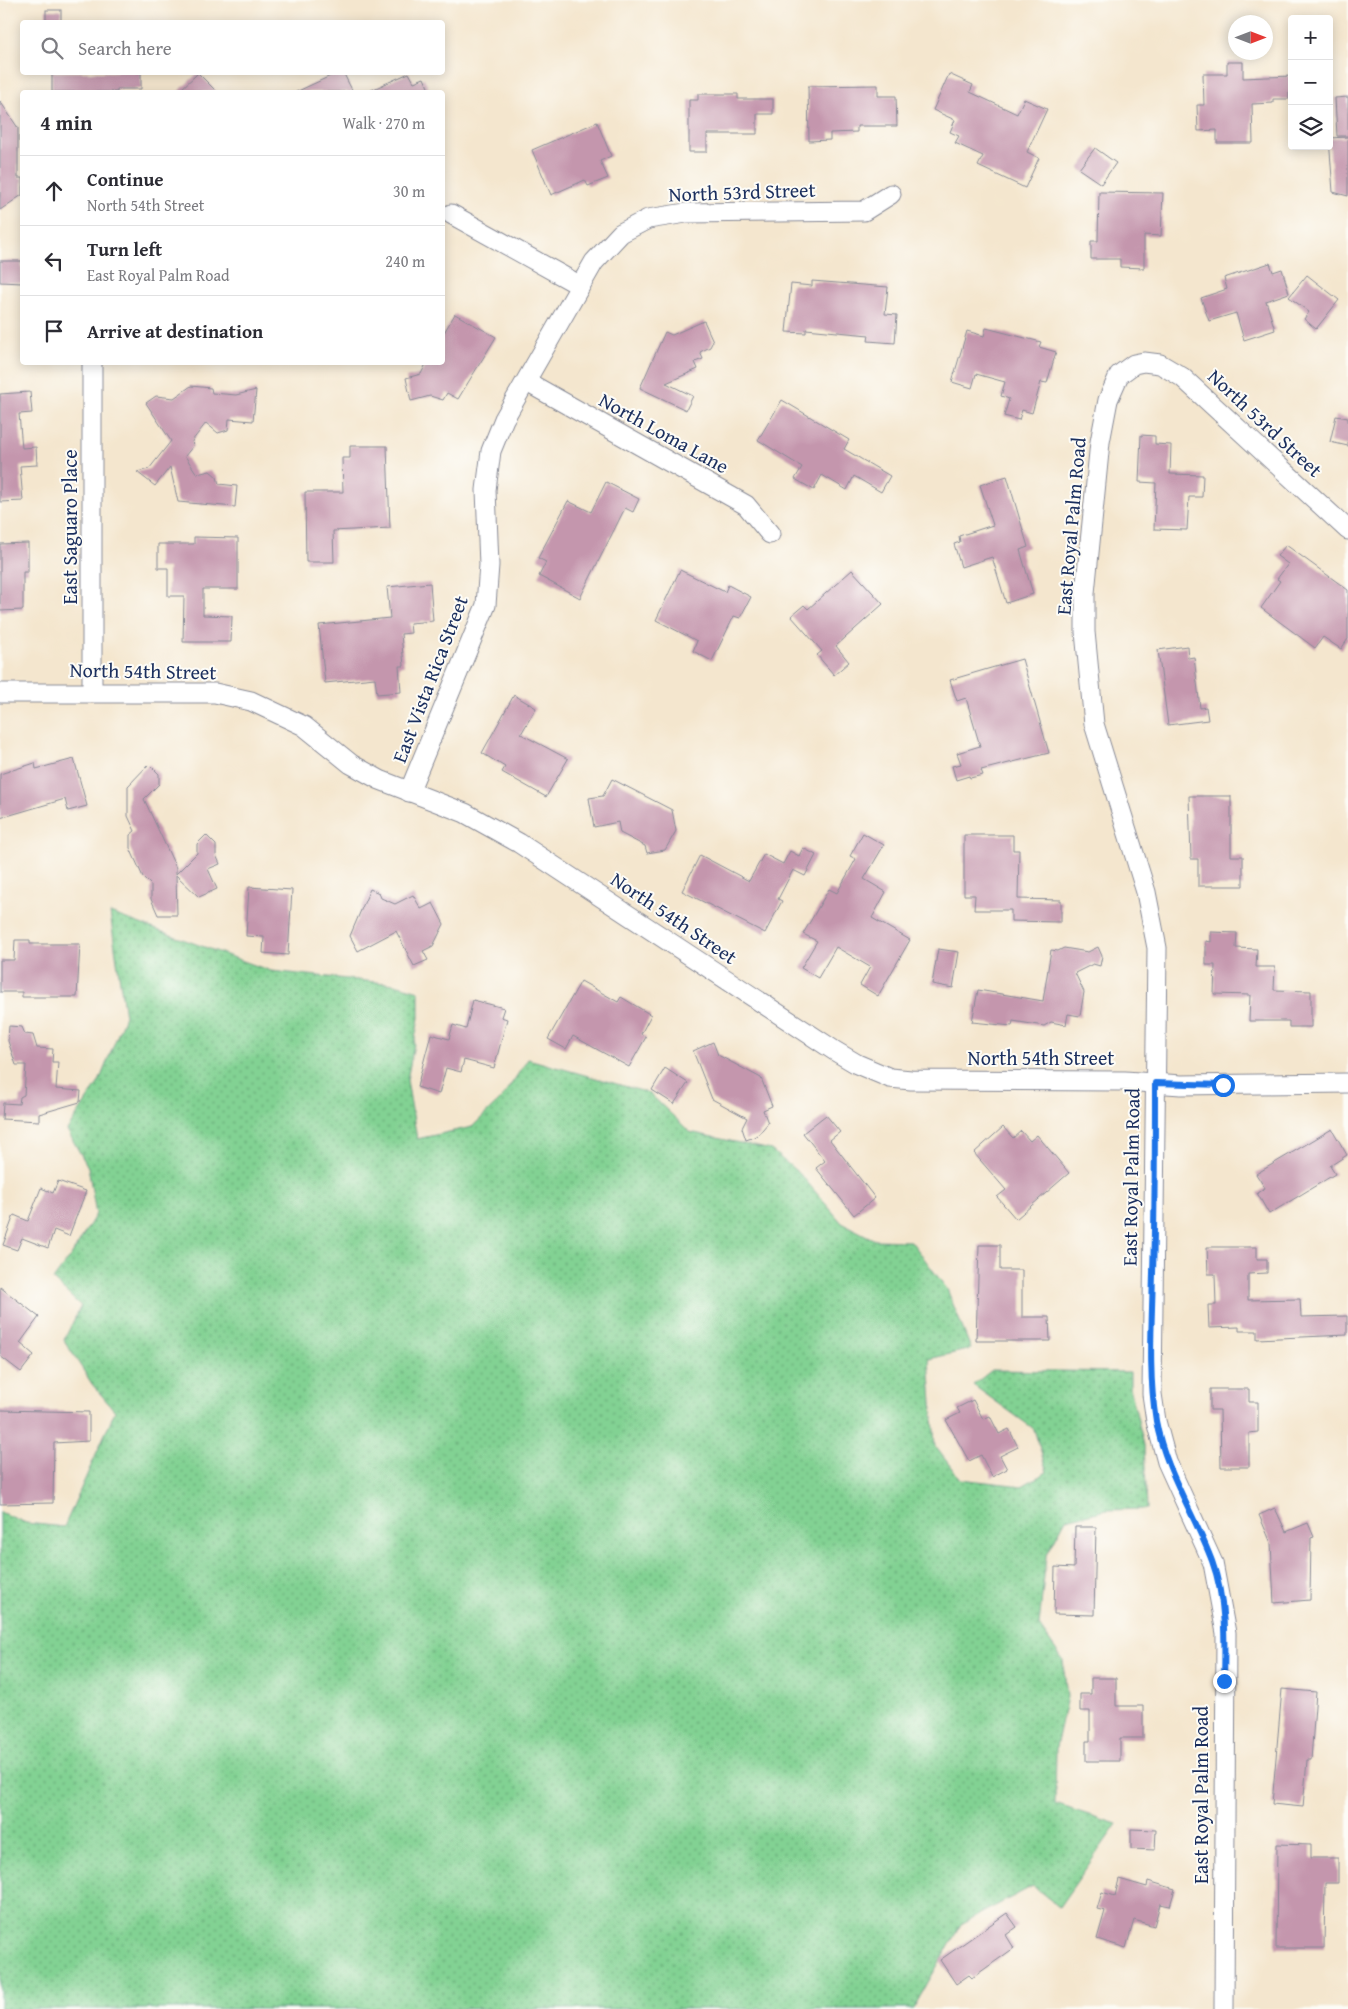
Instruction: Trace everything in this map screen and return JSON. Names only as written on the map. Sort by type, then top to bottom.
[{"type":"street","name":"North 53rd Street","points":[[527,382],[579,285],[594,262],[621,233],[648,219],[686,213],[864,211],[891,194]]},
{"type":"street","points":[[451,214],[579,285]]},
{"type":"street","name":"North 53rd Street","points":[[1144,362],[1160,364],[1182,378],[1348,530]]},
{"type":"street","name":"East Royal Palm Road","points":[[1144,362],[1134,364],[1120,375],[1108,400],[1100,442],[1087,563],[1085,632],[1094,724],[1152,915],[1157,948],[1151,1331],[1153,1403],[1167,1462],[1213,1563],[1226,1633],[1224,1681],[1224,2009]]},
{"type":"street","name":"East Saguaro Place","points":[[92,365],[92,691]]},
{"type":"street","name":"North Loma Lane","points":[[527,382],[746,505],[770,534]]},
{"type":"street","name":"East Vista Rica Street","points":[[409,792],[486,605],[489,565],[486,490],[491,450],[504,419],[527,382]]},
{"type":"street","name":"North 54th Street","points":[[0,693],[92,691],[215,693],[251,701],[304,726],[351,764],[380,780],[465,813],[519,843],[835,1051],[890,1078],[911,1080],[1125,1081],[1181,1085],[1348,1083]]},
{"type":"green space","points":[[110,913],[271,971],[395,984],[419,991],[419,1018],[407,1080],[417,1139],[472,1127],[502,1098],[528,1059],[649,1093],[690,1132],[771,1150],[801,1175],[842,1223],[875,1240],[911,1241],[947,1289],[971,1349],[929,1359],[935,1446],[960,1479],[1022,1486],[1047,1472],[1034,1429],[973,1385],[992,1370],[1130,1372],[1130,1387],[1144,1445],[1147,1509],[1107,1510],[1066,1519],[1046,1556],[1039,1626],[1063,1660],[1067,1697],[1056,1747],[1055,1804],[1117,1824],[1059,1907],[1033,1886],[961,1924],[913,2009],[0,2009],[0,1512],[26,1523],[64,1527],[115,1411],[92,1384],[64,1340],[81,1306],[53,1280],[71,1256],[96,1214],[88,1167],[67,1130],[99,1082],[125,1016]]},
{"type":"building","points":[[46,10],[61,10],[61,20],[46,20]]},
{"type":"building","points":[[1227,62],[1243,62],[1243,78],[1288,76],[1288,99],[1273,99],[1273,103],[1252,104],[1253,143],[1217,143],[1217,130],[1198,131],[1197,105],[1204,105],[1203,74],[1227,74]]},
{"type":"building","points":[[949,74],[973,85],[970,92],[1017,114],[1024,99],[1047,109],[1027,152],[1039,158],[1025,188],[978,166],[983,156],[955,143],[959,136],[950,132],[955,120],[933,110]]},
{"type":"building","points":[[52,75],[141,75],[141,89],[52,90]]},
{"type":"building","points":[[196,75],[200,75],[215,90],[180,90]]},
{"type":"building","points":[[333,75],[344,75],[352,90],[300,90]]},
{"type":"building","points":[[405,75],[410,75],[414,82],[424,78],[429,90],[371,90]]},
{"type":"building","points":[[878,85],[878,96],[896,96],[897,126],[857,126],[857,132],[830,133],[830,140],[809,141],[808,86]]},
{"type":"building","points":[[698,94],[738,94],[738,99],[773,99],[773,114],[757,114],[757,134],[707,134],[707,152],[689,152],[689,100],[698,100]]},
{"type":"building","points":[[1348,97],[1348,136],[1337,136],[1335,98]]},
{"type":"building","points":[[0,101],[18,128],[20,196],[0,210]]},
{"type":"building","points":[[597,122],[611,156],[600,161],[608,178],[588,186],[585,180],[551,195],[532,150]]},
{"type":"building","points":[[1348,137],[1348,196],[1333,192],[1330,150],[1333,150],[1333,138]]},
{"type":"building","points":[[1095,148],[1116,163],[1101,184],[1079,169]]},
{"type":"building","points":[[1099,192],[1163,193],[1161,236],[1144,235],[1144,268],[1120,267],[1120,259],[1091,259],[1091,241],[1098,241]]},
{"type":"building","points":[[0,261],[20,261],[20,283],[0,282]]},
{"type":"building","points":[[1270,263],[1273,272],[1282,269],[1289,293],[1266,301],[1275,330],[1244,340],[1236,313],[1209,321],[1201,298],[1227,289],[1224,278]]},
{"type":"building","points":[[1307,275],[1339,300],[1316,329],[1304,319],[1309,312],[1289,297]]},
{"type":"building","points":[[812,281],[888,287],[885,314],[897,315],[895,343],[868,341],[869,335],[806,329],[806,333],[786,332],[791,284],[812,286]]},
{"type":"building","points":[[455,314],[496,337],[458,399],[447,393],[443,400],[430,396],[411,401],[406,378],[421,374],[426,365],[445,365],[445,331]]},
{"type":"building","points":[[704,321],[713,341],[710,347],[700,352],[703,359],[695,362],[698,369],[666,383],[693,396],[686,410],[640,388],[665,332],[672,335]]},
{"type":"building","points":[[986,328],[1041,342],[1039,347],[1056,352],[1047,383],[1041,382],[1032,413],[1022,410],[1019,420],[1004,416],[1009,399],[1001,396],[1005,382],[976,374],[972,388],[952,382],[967,331],[984,336]]},
{"type":"building","points":[[191,386],[211,388],[212,393],[236,395],[256,390],[253,421],[229,419],[228,430],[218,433],[206,423],[192,441],[193,446],[185,456],[197,474],[210,471],[217,477],[219,484],[237,486],[235,507],[178,502],[170,467],[155,486],[137,472],[149,469],[171,441],[146,403],[156,396],[174,398]]},
{"type":"building","points":[[30,392],[32,413],[19,414],[22,448],[36,447],[37,465],[20,466],[23,501],[0,502],[0,394]]},
{"type":"building","points":[[782,400],[849,440],[844,449],[890,476],[881,492],[854,476],[847,490],[822,475],[814,490],[795,479],[802,467],[758,440]]},
{"type":"building","points":[[1336,416],[1348,418],[1348,446],[1330,442]]},
{"type":"building","points":[[1141,435],[1155,436],[1155,444],[1171,445],[1170,474],[1203,475],[1202,497],[1189,497],[1187,530],[1154,529],[1156,483],[1139,482]]},
{"type":"building","points":[[350,446],[387,446],[390,528],[333,531],[334,562],[306,562],[305,492],[343,492],[342,458],[350,458]]},
{"type":"building","points":[[1007,476],[1028,547],[1020,550],[1033,594],[1006,603],[992,557],[961,567],[954,544],[960,542],[959,536],[993,525],[980,485]]},
{"type":"building","points":[[606,482],[639,499],[633,512],[625,508],[580,598],[539,576],[546,562],[538,558],[568,501],[591,512]]},
{"type":"building","points":[[194,537],[238,538],[238,589],[203,589],[203,615],[232,616],[231,642],[183,642],[184,596],[168,596],[168,568],[158,568],[158,544],[194,544]]},
{"type":"building","points":[[28,543],[28,572],[23,572],[23,610],[0,611],[0,544]]},
{"type":"building","points":[[1286,545],[1348,590],[1348,639],[1341,649],[1323,637],[1315,648],[1261,608],[1280,581],[1277,579],[1288,564],[1277,556]]},
{"type":"building","points":[[680,570],[725,592],[728,585],[751,597],[740,618],[734,616],[712,661],[693,651],[697,641],[656,620]]},
{"type":"building","points":[[852,570],[883,604],[836,646],[849,662],[834,675],[817,655],[822,651],[791,616],[804,605],[808,609]]},
{"type":"building","points":[[430,583],[433,621],[410,623],[411,633],[401,634],[404,666],[399,666],[401,692],[377,694],[375,678],[325,683],[319,625],[390,618],[387,587]]},
{"type":"building","points":[[1187,646],[1188,658],[1194,657],[1200,708],[1206,707],[1208,720],[1168,725],[1158,650]]},
{"type":"building","points":[[1022,659],[1049,753],[981,770],[983,775],[970,778],[969,776],[956,780],[952,766],[961,764],[957,753],[980,746],[966,698],[957,701],[950,680]]},
{"type":"building","points":[[514,695],[536,708],[521,734],[568,759],[546,797],[502,772],[505,767],[482,753]]},
{"type":"building","points":[[74,759],[87,806],[68,811],[65,799],[0,818],[0,774],[35,763],[36,769]]},
{"type":"building","points":[[149,764],[159,774],[159,784],[144,799],[176,868],[176,874],[197,853],[197,844],[206,835],[216,845],[216,855],[220,864],[208,869],[217,889],[199,897],[176,875],[177,915],[158,915],[151,899],[151,885],[143,877],[130,848],[130,835],[135,831],[128,816],[128,786]]},
{"type":"building","points":[[612,779],[672,810],[676,831],[665,850],[647,853],[645,846],[620,833],[618,822],[594,827],[589,798],[603,796]]},
{"type":"building","points":[[1189,796],[1231,796],[1231,856],[1243,856],[1243,886],[1198,886],[1198,859],[1191,859]]},
{"type":"building","points":[[863,833],[884,845],[864,879],[886,892],[872,918],[910,940],[878,996],[860,985],[870,967],[836,947],[818,978],[801,968],[817,941],[803,934],[829,889],[837,893],[856,859],[850,856]]},
{"type":"building","points":[[964,835],[1013,835],[1013,850],[1019,850],[1018,899],[1061,900],[1061,922],[1011,921],[1011,910],[974,910],[975,895],[964,895]]},
{"type":"building","points":[[803,848],[816,855],[805,876],[793,870],[778,899],[782,901],[765,933],[682,891],[700,855],[749,881],[764,854],[783,864],[790,851],[799,856]]},
{"type":"building","points":[[249,887],[292,890],[288,955],[263,953],[264,937],[246,936]]},
{"type":"building","points":[[370,889],[379,893],[381,898],[395,904],[413,895],[421,909],[433,903],[444,924],[433,946],[423,951],[428,960],[414,966],[396,931],[358,951],[350,936]]},
{"type":"building","points":[[1211,932],[1237,933],[1236,948],[1257,949],[1256,967],[1275,967],[1274,990],[1311,991],[1311,1027],[1289,1027],[1289,1021],[1249,1021],[1250,995],[1214,994],[1215,965],[1206,965],[1206,941],[1211,942]]},
{"type":"building","points":[[15,940],[30,940],[30,944],[80,944],[77,997],[22,997],[22,992],[0,992],[0,960],[14,960]]},
{"type":"building","points":[[1098,947],[1102,956],[1100,966],[1093,964],[1075,973],[1084,992],[1080,1016],[1068,1014],[1066,1025],[1051,1022],[1044,1026],[1013,1021],[1012,1026],[972,1022],[978,990],[1043,1001],[1051,950],[1058,951],[1064,948],[1088,952]]},
{"type":"building","points":[[938,949],[959,952],[953,988],[932,984]]},
{"type":"building","points":[[581,981],[618,1002],[621,997],[651,1015],[641,1034],[646,1037],[629,1067],[573,1036],[566,1049],[548,1039]]},
{"type":"building","points":[[473,1000],[504,1008],[501,1017],[507,1019],[494,1068],[464,1060],[461,1072],[446,1068],[439,1094],[417,1087],[431,1034],[449,1039],[453,1025],[466,1029]]},
{"type":"building","points":[[9,1026],[22,1027],[25,1034],[33,1035],[37,1048],[53,1049],[52,1062],[58,1062],[56,1089],[81,1091],[80,1102],[39,1114],[39,1121],[2,1119],[3,1103],[19,1104],[20,1097],[24,1095],[26,1065],[16,1065],[8,1041]]},
{"type":"building","points":[[713,1042],[718,1055],[761,1078],[772,1106],[763,1110],[768,1123],[757,1136],[746,1140],[742,1128],[747,1118],[712,1099],[693,1051]]},
{"type":"building","points":[[665,1068],[688,1083],[674,1104],[652,1090]]},
{"type":"building","points":[[826,1115],[840,1132],[830,1140],[875,1198],[854,1215],[816,1168],[825,1161],[803,1133]]},
{"type":"building","points":[[1003,1127],[1013,1138],[1021,1131],[1030,1141],[1037,1135],[1069,1173],[1016,1219],[997,1197],[1006,1190],[974,1153]]},
{"type":"building","points":[[1332,1129],[1347,1155],[1330,1166],[1335,1174],[1269,1214],[1257,1193],[1265,1188],[1256,1174]]},
{"type":"building","points":[[58,1181],[86,1191],[69,1236],[54,1230],[48,1248],[22,1238],[17,1250],[3,1245],[14,1215],[28,1221],[41,1188],[53,1193]]},
{"type":"building","points":[[979,1245],[1000,1245],[1000,1270],[1022,1270],[1022,1317],[1049,1317],[1050,1341],[976,1341]]},
{"type":"building","points":[[1207,1247],[1257,1247],[1257,1259],[1267,1259],[1267,1273],[1248,1274],[1248,1300],[1300,1299],[1301,1317],[1347,1316],[1347,1335],[1257,1339],[1257,1331],[1239,1331],[1239,1327],[1209,1328],[1208,1305],[1216,1305],[1215,1274],[1208,1274]]},
{"type":"building","points":[[0,1287],[39,1317],[20,1343],[34,1355],[21,1372],[0,1356]]},
{"type":"building","points":[[1210,1389],[1249,1389],[1249,1402],[1258,1402],[1258,1432],[1249,1433],[1249,1467],[1221,1467],[1220,1410],[1210,1410]]},
{"type":"building","points":[[973,1400],[983,1419],[990,1416],[999,1434],[1009,1429],[1018,1447],[1000,1456],[1007,1469],[992,1477],[981,1455],[969,1461],[946,1420],[960,1413],[957,1408]]},
{"type":"building","points":[[0,1410],[89,1412],[89,1441],[54,1443],[53,1503],[0,1504]]},
{"type":"building","points":[[1275,1508],[1286,1532],[1308,1523],[1314,1537],[1311,1538],[1310,1600],[1274,1603],[1271,1543],[1259,1515]]},
{"type":"building","points":[[1075,1527],[1096,1527],[1094,1615],[1054,1614],[1055,1567],[1074,1568]]},
{"type":"building","points":[[1091,1678],[1116,1678],[1116,1706],[1143,1706],[1143,1738],[1120,1738],[1120,1761],[1086,1761],[1086,1741],[1090,1741],[1090,1711],[1080,1711],[1080,1694],[1091,1694]]},
{"type":"building","points":[[1282,1689],[1316,1692],[1311,1760],[1307,1760],[1303,1807],[1272,1804]]},
{"type":"building","points":[[1131,1829],[1156,1830],[1155,1850],[1131,1849]]},
{"type":"building","points":[[1277,1844],[1311,1845],[1311,1858],[1338,1858],[1338,1883],[1325,1883],[1324,1948],[1276,1948]]},
{"type":"building","points":[[1119,1879],[1147,1887],[1148,1881],[1175,1889],[1170,1906],[1160,1904],[1154,1926],[1134,1920],[1126,1948],[1097,1939],[1105,1911],[1097,1909],[1102,1892],[1115,1896]]},
{"type":"building","points":[[1007,1913],[1017,1927],[1006,1935],[1014,1948],[972,1978],[969,1975],[956,1984],[940,1960]]},
{"type":"route","points":[[1223,1085],[1155,1083],[1151,1331],[1152,1394],[1160,1441],[1167,1462],[1213,1563],[1220,1594],[1226,1633],[1224,1681]]}]
